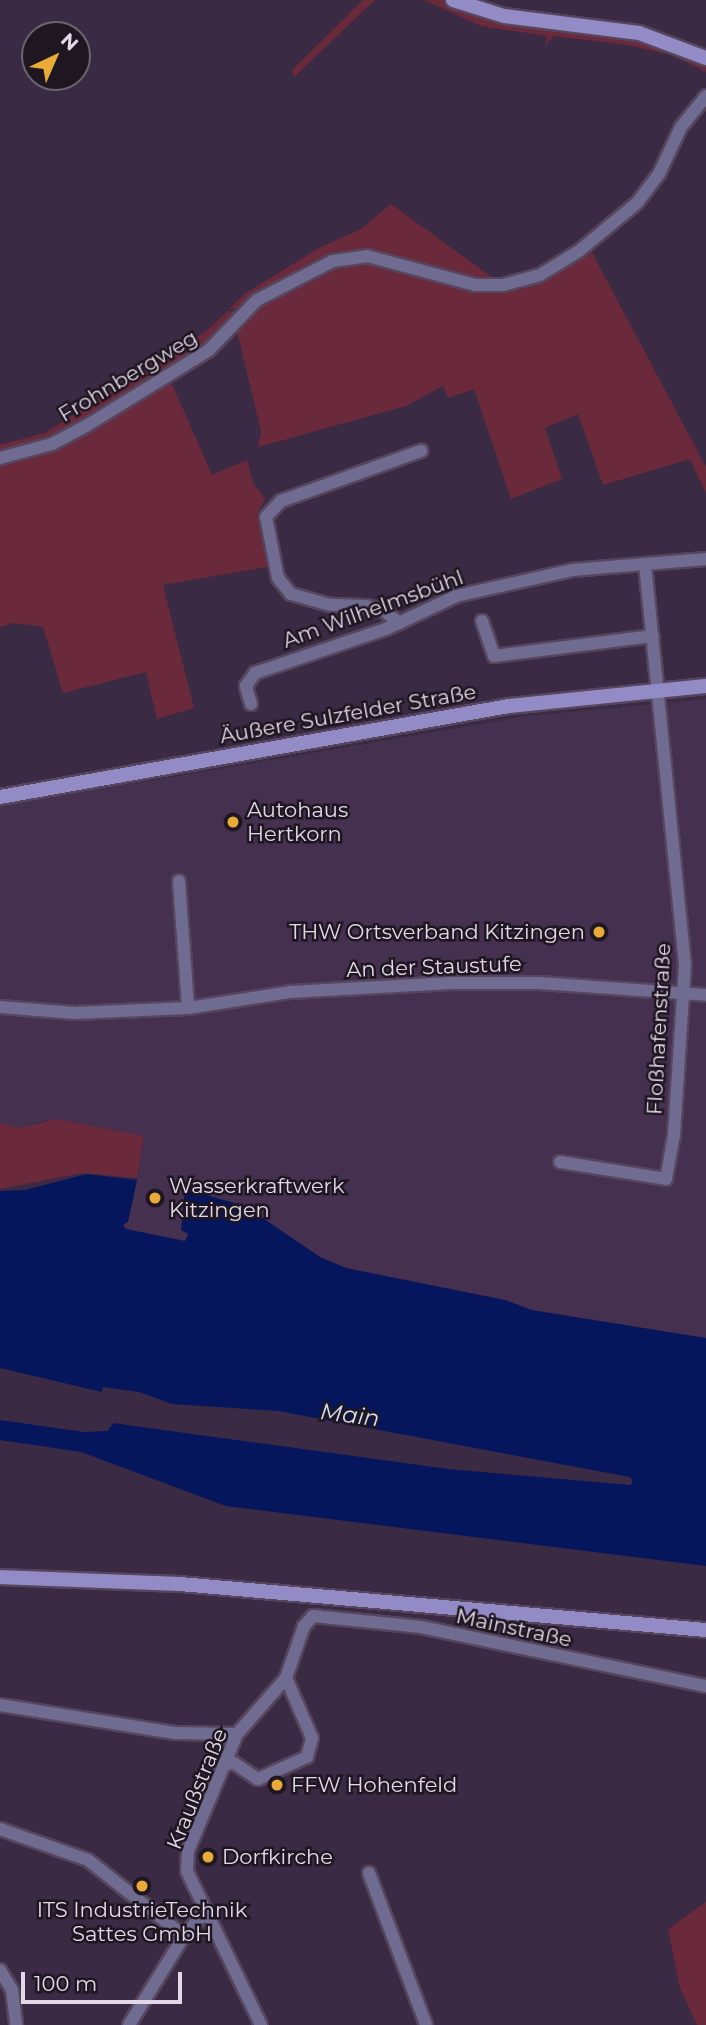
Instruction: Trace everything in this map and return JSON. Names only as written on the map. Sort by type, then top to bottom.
[{"type":"main road","points":[[453,0],[504,16],[639,33],[706,58]]},
{"type":"main road","name":"Äußere Sulzfelder Straße","points":[[0,797],[509,706],[706,686]]},
{"type":"main road","points":[[0,1577],[180,1584],[706,1630]]},
{"type":"street","name":"Frohnbergweg","points":[[0,458],[52,444],[86,426],[209,350],[257,300],[341,259],[367,256],[475,285],[518,283],[540,275],[579,251],[642,198],[681,127],[706,96]]},
{"type":"street","points":[[398,623],[383,610],[330,606],[283,587],[265,530],[266,517],[281,501],[421,451]]},
{"type":"street","name":"Am Wilhelmsbühl","points":[[250,704],[246,685],[255,673],[398,623],[479,590],[572,570],[706,559]]},
{"type":"street","name":"Floßhafenstraße","points":[[560,1162],[666,1179],[674,1135],[682,991],[680,884],[664,728],[655,692],[653,636],[645,566]]},
{"type":"street","points":[[482,621],[494,656],[653,636]]},
{"type":"street","points":[[179,881],[188,1008]]},
{"type":"street","name":"An der Staustufe","points":[[0,1007],[75,1013],[188,1008],[282,993],[451,983],[682,991],[706,995]]},
{"type":"street","name":"Kraußstraße","points":[[261,2025],[187,1871],[188,1851],[237,1734],[286,1678],[304,1626],[313,1616]]},
{"type":"street","name":"Mainstraße","points":[[313,1616],[421,1627],[706,1686]]},
{"type":"street","points":[[227,1763],[258,1779],[307,1758],[312,1738],[286,1678]]},
{"type":"street","points":[[0,1705],[174,1733],[237,1734]]},
{"type":"street","points":[[0,1829],[88,1860],[184,1936]]},
{"type":"street","points":[[369,1872],[426,2025]]},
{"type":"street","points":[[129,2025],[184,1936],[205,1912]]},
{"type":"street","points":[[0,1970],[12,1990],[16,2025]]},
{"type":"shaded area","points":[[363,0],[375,0],[294,77],[292,70]]},
{"type":"shaded area","points":[[424,0],[447,0],[648,38],[706,62],[706,72],[671,55],[628,45],[554,36],[545,46],[547,36],[481,26]]},
{"type":"shaded area","points":[[391,204],[504,286],[588,245],[706,467],[706,493],[690,459],[603,485],[578,414],[545,428],[562,479],[511,499],[474,389],[448,398],[443,386],[406,406],[258,447],[261,431],[235,323],[243,310],[229,309],[246,293],[319,248],[361,229]]},
{"type":"shaded area","points":[[228,311],[242,312],[216,343],[168,375],[212,475],[247,460],[253,483],[265,499],[257,514],[271,566],[163,585],[194,708],[157,719],[146,672],[63,693],[43,627],[13,623],[0,627],[0,445],[45,433],[205,332]]},
{"type":"shaded area","points":[[706,699],[706,1343],[544,1316],[120,1230],[137,1180],[144,1137],[48,1120],[19,1128],[0,1123],[0,798],[149,781],[527,716]]},
{"type":"shaded area","points":[[57,1119],[144,1136],[137,1178],[82,1173],[0,1189],[0,1123],[19,1128]]},
{"type":"shaded area","points":[[706,1902],[706,2025],[697,2025],[680,1988],[668,1929]]},
{"type":"water","name":"Main","points":[[87,1174],[137,1180],[128,1222],[123,1225],[126,1229],[185,1241],[188,1234],[181,1230],[185,1189],[245,1206],[320,1257],[346,1268],[505,1300],[532,1310],[706,1338],[706,1566],[226,1506],[81,1452],[0,1440],[0,1420],[84,1432],[108,1431],[113,1423],[448,1469],[630,1485],[633,1482],[630,1477],[278,1411],[172,1404],[139,1392],[103,1387],[102,1392],[0,1368],[0,1191],[25,1190]]},
{"type":"place","name":"Autohaus Hertkorn","points":[[233,822]]},
{"type":"place","name":"THW Ortsverband Kitzingen","points":[[599,932]]},
{"type":"place","name":"Wasserkraftwerk Kitzingen","points":[[155,1198]]},
{"type":"place","name":"FFW Hohenfeld","points":[[277,1785]]},
{"type":"place","name":"Dorfkirche","points":[[208,1857]]},
{"type":"place","name":"ITS IndustrieTechnik Sattes GmbH","points":[[142,1886]]}]
